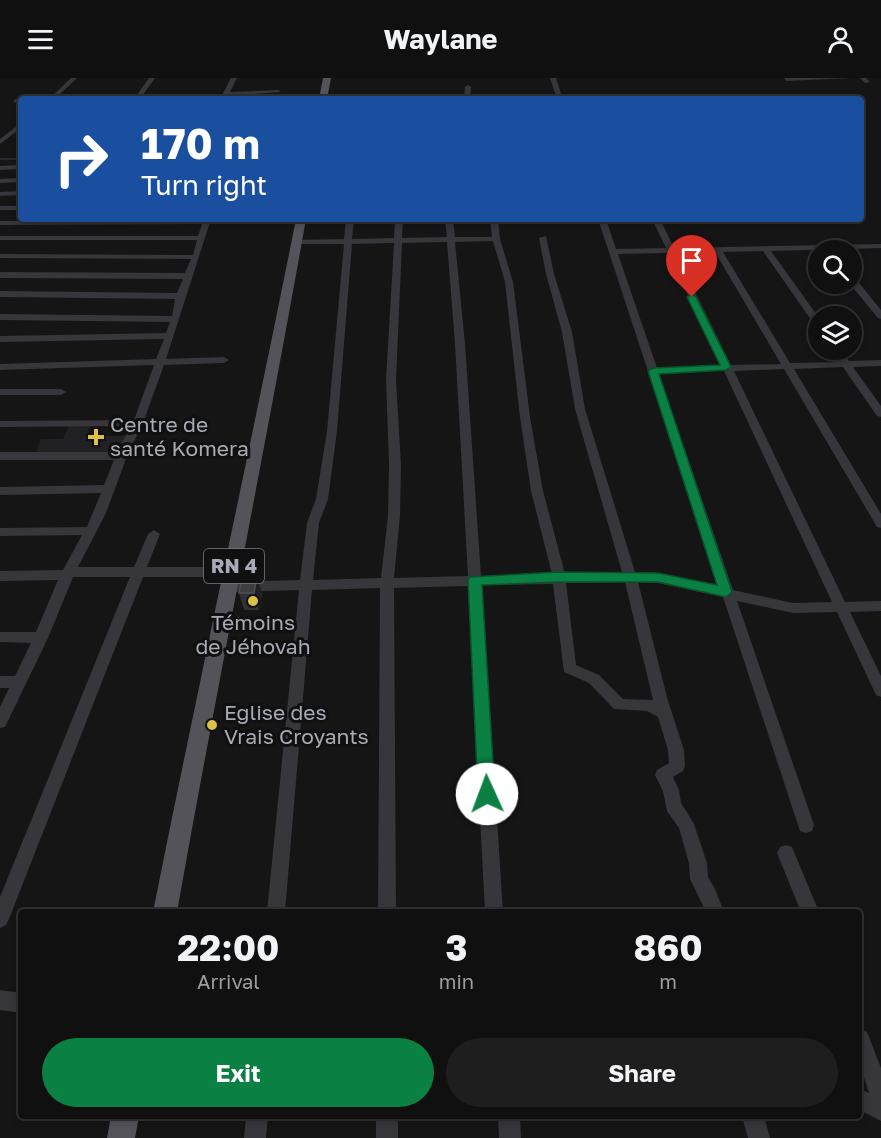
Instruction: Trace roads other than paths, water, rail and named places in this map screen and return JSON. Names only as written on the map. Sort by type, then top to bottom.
[{"type":"main road","points":[[324,96],[327,78]]},
{"type":"main road","name":"RN 4","points":[[166,909],[207,686],[256,459],[300,222]]},
{"type":"main road","points":[[121,1138],[124,1119]]},
{"type":"street","points":[[55,96],[74,78]]},
{"type":"street","points":[[139,96],[152,78]]},
{"type":"street","points":[[224,96],[234,78]]},
{"type":"street","points":[[553,78],[559,96]]},
{"type":"street","points":[[786,79],[849,78]]},
{"type":"street","points":[[467,96],[468,87]]},
{"type":"street","points":[[224,96],[278,92]]},
{"type":"street","points":[[0,142],[18,127]]},
{"type":"street","points":[[0,133],[18,132]]},
{"type":"street","points":[[0,168],[18,167]]},
{"type":"street","points":[[0,181],[18,180]]},
{"type":"street","points":[[0,194],[18,194]]},
{"type":"street","points":[[0,208],[18,208]]},
{"type":"street","points":[[0,223],[69,222]]},
{"type":"street","points":[[0,722],[41,638],[68,573],[91,531],[121,456],[138,423],[159,360],[176,319],[181,296],[206,222]]},
{"type":"street","points":[[276,909],[306,584],[313,523],[322,499],[332,431],[350,222]]},
{"type":"street","points":[[387,909],[387,582],[394,516],[395,465],[391,380],[399,222]]},
{"type":"street","points":[[449,222],[475,580],[494,909]]},
{"type":"street","points":[[494,222],[496,239],[509,282],[525,417],[537,491],[559,577],[569,668],[594,680],[619,705],[649,705],[664,713]]},
{"type":"street","points":[[603,222],[806,825]]},
{"type":"street","points":[[657,222],[881,691]]},
{"type":"street","points":[[0,238],[202,238]]},
{"type":"street","points":[[543,238],[550,274],[567,332],[580,409],[630,577],[664,713],[676,750],[677,766],[663,775],[671,790],[673,806],[686,824],[698,863],[699,879],[709,895],[714,909]]},
{"type":"street","points":[[296,243],[496,239]]},
{"type":"street","points":[[862,247],[881,246]]},
{"type":"street","points":[[766,249],[808,309]]},
{"type":"street","points":[[613,252],[808,249]]},
{"type":"street","points":[[718,250],[881,524]]},
{"type":"street","points":[[0,256],[196,257]]},
{"type":"street","points":[[0,275],[189,276]]},
{"type":"street","points":[[862,292],[881,316]]},
{"type":"street","points":[[0,294],[181,296]]},
{"type":"street","points":[[0,317],[176,319]]},
{"type":"street","points":[[0,339],[169,336]]},
{"type":"street","points":[[0,367],[159,360],[224,360]]},
{"type":"street","points":[[844,360],[881,414]]},
{"type":"street","points":[[653,371],[881,363]]},
{"type":"street","points":[[0,392],[61,392]]},
{"type":"street","points":[[0,424],[138,423]]},
{"type":"street","points":[[0,456],[121,456]]},
{"type":"street","points":[[0,491],[109,489]]},
{"type":"street","points":[[0,532],[91,531]]},
{"type":"street","points":[[0,919],[154,534]]},
{"type":"street","points":[[0,576],[138,573],[306,584],[630,577],[658,578],[793,608],[842,609],[881,606]]},
{"type":"street","points":[[0,637],[41,638]]},
{"type":"street","points":[[0,682],[20,682]]},
{"type":"street","points":[[786,853],[809,909]]},
{"type":"street","points":[[0,1000],[18,1003]]},
{"type":"street","points":[[862,1044],[881,1096]]},
{"type":"street","points":[[862,1100],[881,1110]]},
{"type":"street","points":[[255,1138],[257,1119]]},
{"type":"street","points":[[387,1119],[387,1138]]},
{"type":"street","points":[[508,1119],[510,1138]]},
{"type":"street","points":[[754,1119],[759,1138]]},
{"type":"waterway","points":[[0,159],[18,159]]},
{"type":"place","name":"Centre de santé Komera","points":[[96,437]]},
{"type":"place","name":"Témoins de Jéhovah","points":[[253,601]]},
{"type":"place","name":"Eglise des Vrais Croyants","points":[[212,725]]}]
